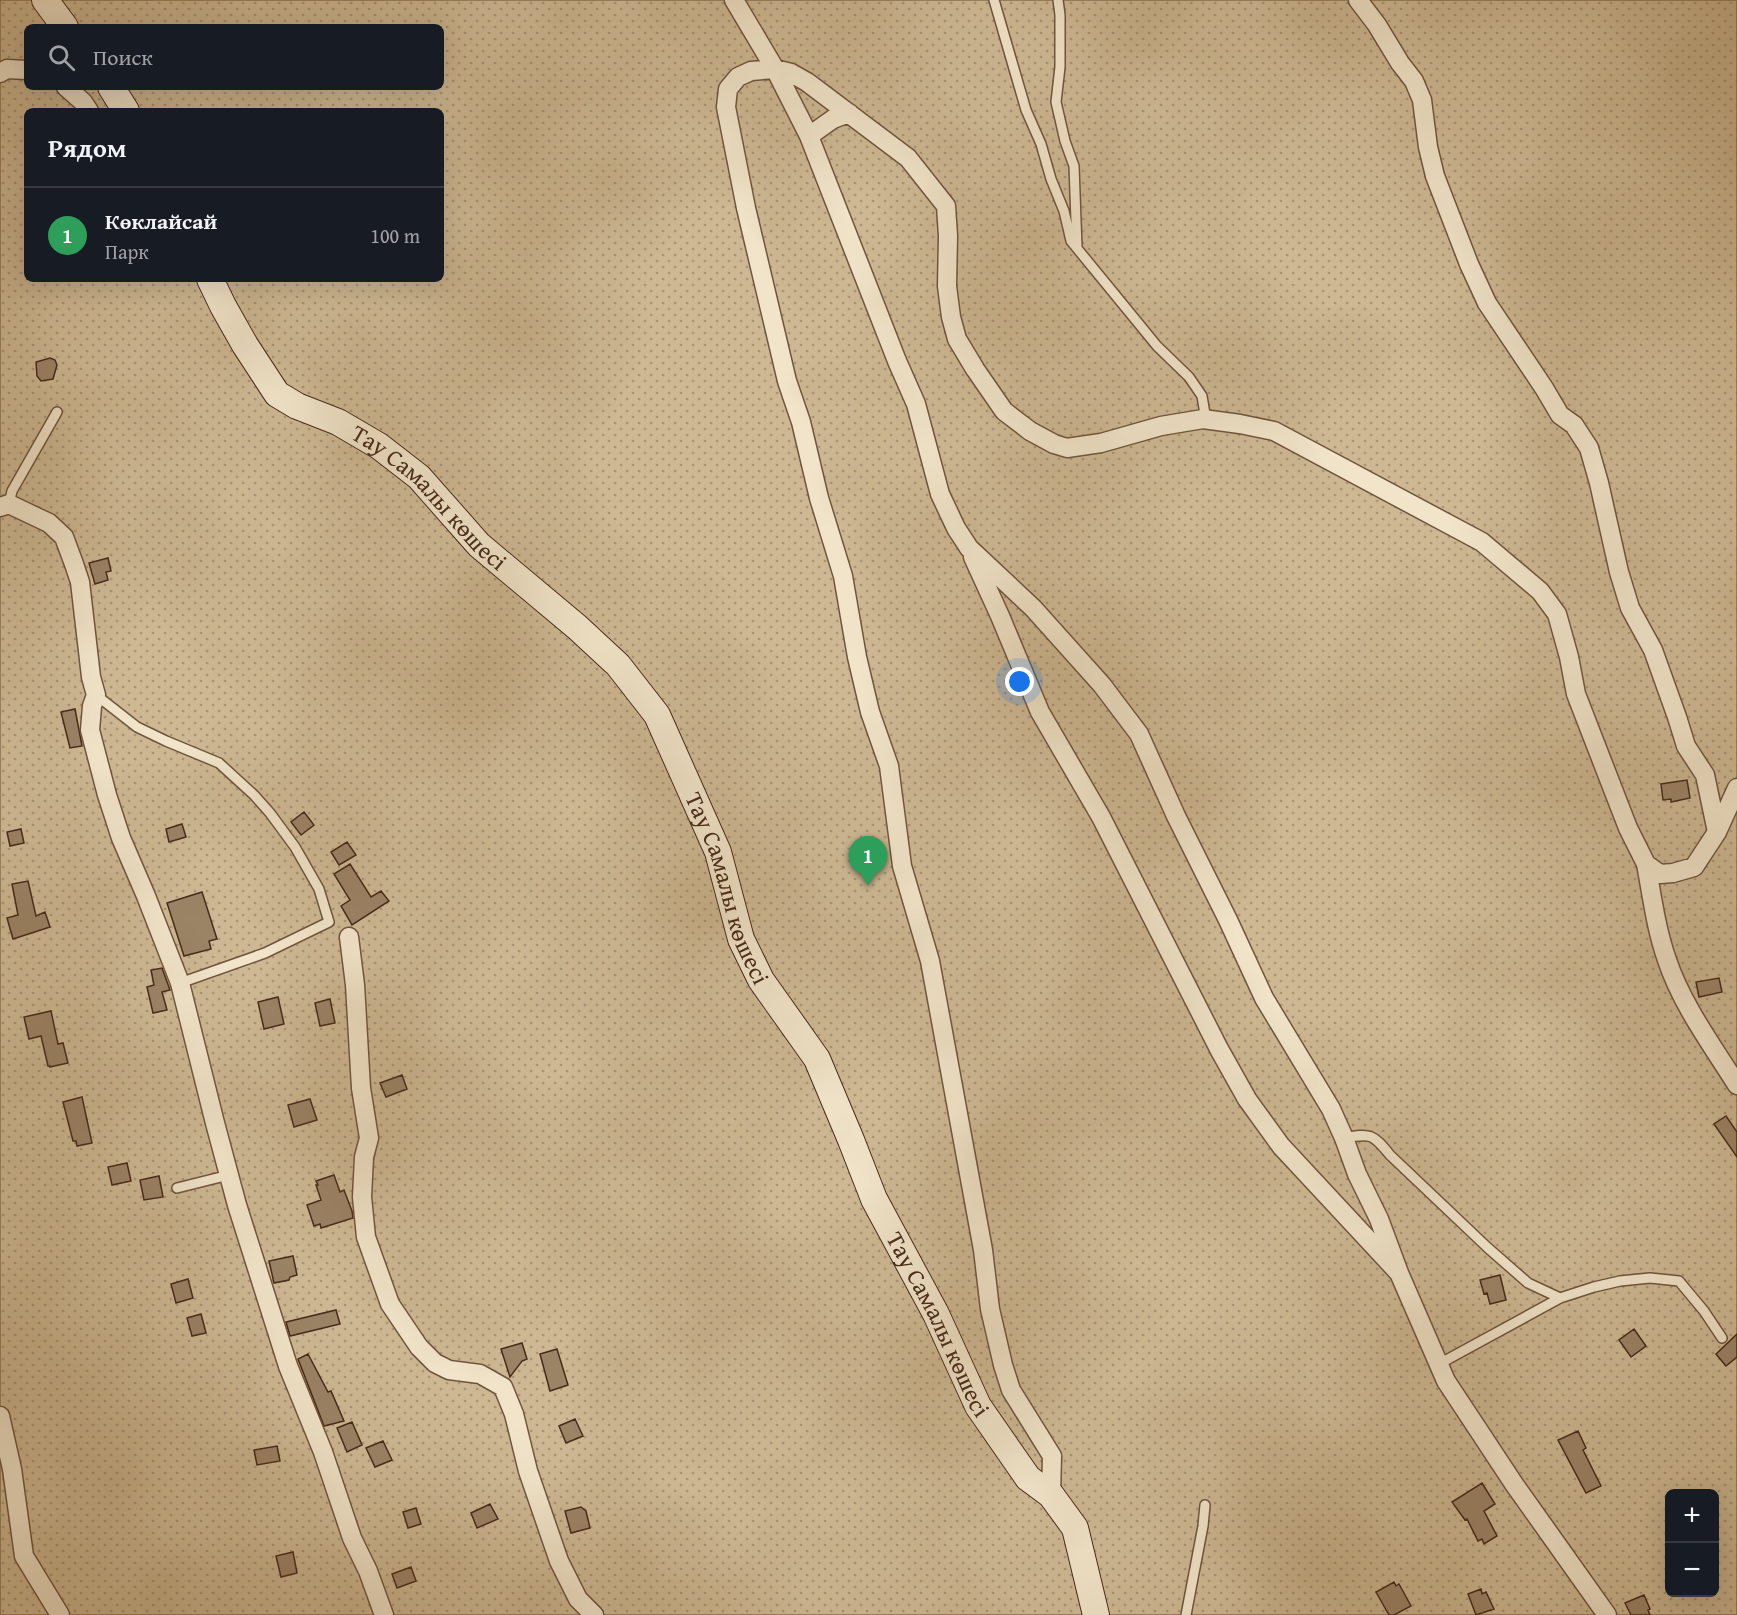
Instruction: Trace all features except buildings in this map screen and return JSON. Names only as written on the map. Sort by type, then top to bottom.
[{"type":"street","points":[[45,0],[62,24]]},
{"type":"street","points":[[734,0],[775,69],[808,136],[916,404],[940,494],[956,528],[969,548],[1040,712],[1101,817],[1247,1099],[1281,1146],[1399,1273]]},
{"type":"street","points":[[1358,0],[1418,90],[1422,100],[1428,147],[1435,176],[1469,264],[1487,303],[1560,415],[1574,425],[1589,448],[1630,608],[1653,650],[1686,746],[1705,775],[1717,832]]},
{"type":"street","points":[[0,74],[8,69],[24,70]]},
{"type":"street","points":[[1051,1495],[1052,1456],[1011,1390],[1003,1365],[990,1309],[983,1250],[930,961],[902,866],[889,766],[870,712],[857,657],[843,576],[819,498],[801,422],[787,381],[746,208],[726,107],[728,89],[738,77],[751,71],[775,69],[791,73],[908,158],[946,206],[947,286],[951,317],[957,339],[1004,411],[1030,431],[1067,448],[1101,443],[1161,426],[1203,419],[1274,431],[1482,542],[1540,591],[1557,614],[1576,694],[1628,828],[1646,864],[1655,914],[1667,960],[1688,1008],[1737,1085]]},
{"type":"street","points":[[69,90],[87,108]]},
{"type":"street","points":[[113,90],[124,108]]},
{"type":"street","points":[[808,136],[833,119],[849,113]]},
{"type":"street","name":"Тау Самалы көшесі","points":[[211,282],[245,345],[278,394],[297,406],[338,422],[379,446],[419,477],[479,545],[578,627],[618,665],[657,715],[718,852],[741,939],[761,980],[817,1059],[874,1199],[936,1314],[978,1406],[1028,1478],[1051,1495],[1075,1528],[1096,1615]]},
{"type":"street","points":[[4,506],[49,523],[64,537],[80,582],[91,677],[96,695],[92,706],[90,730],[106,795],[180,983],[229,1175],[288,1366],[323,1452],[352,1538],[368,1571],[384,1615]]},
{"type":"street","points":[[969,548],[1033,608],[1102,686],[1139,734],[1264,998],[1330,1109],[1344,1138],[1357,1174],[1379,1219],[1399,1273],[1446,1381],[1514,1485],[1607,1615]]},
{"type":"street","points":[[1646,864],[1660,874],[1694,867],[1717,832],[1737,788]]},
{"type":"street","points":[[349,937],[355,985],[361,1088],[369,1138],[364,1157],[362,1197],[366,1237],[390,1304],[419,1347],[435,1363],[449,1370],[480,1374],[503,1387],[514,1414],[528,1471],[559,1562],[578,1599],[594,1615]]},
{"type":"street","points":[[0,1416],[12,1469],[24,1556],[60,1615]]},
{"type":"lane","points":[[994,0],[1026,110],[1041,144],[1051,179],[1064,211],[1071,241],[1157,346],[1189,377],[1202,396],[1205,414],[1203,419]]},
{"type":"lane","points":[[1058,0],[1060,67],[1056,102],[1065,141],[1074,166],[1077,248]]},
{"type":"lane","points":[[4,506],[57,412]]},
{"type":"lane","points":[[96,695],[137,727],[219,763],[254,795],[295,847],[319,889],[329,922],[265,953],[180,983]]},
{"type":"lane","points":[[1344,1138],[1364,1134],[1378,1139],[1390,1155],[1528,1283],[1560,1298]]},
{"type":"lane","points":[[177,1188],[229,1175]]},
{"type":"lane","points":[[1439,1364],[1560,1298],[1620,1281],[1650,1278],[1679,1281],[1704,1311],[1722,1338]]},
{"type":"lane","points":[[1186,1615],[1205,1505]]},
{"type":"shaded area","points":[[0,0],[1737,0],[1737,1615],[0,1615]]},
{"type":"place","name":"Көклайсай","points":[[868,886]]}]
